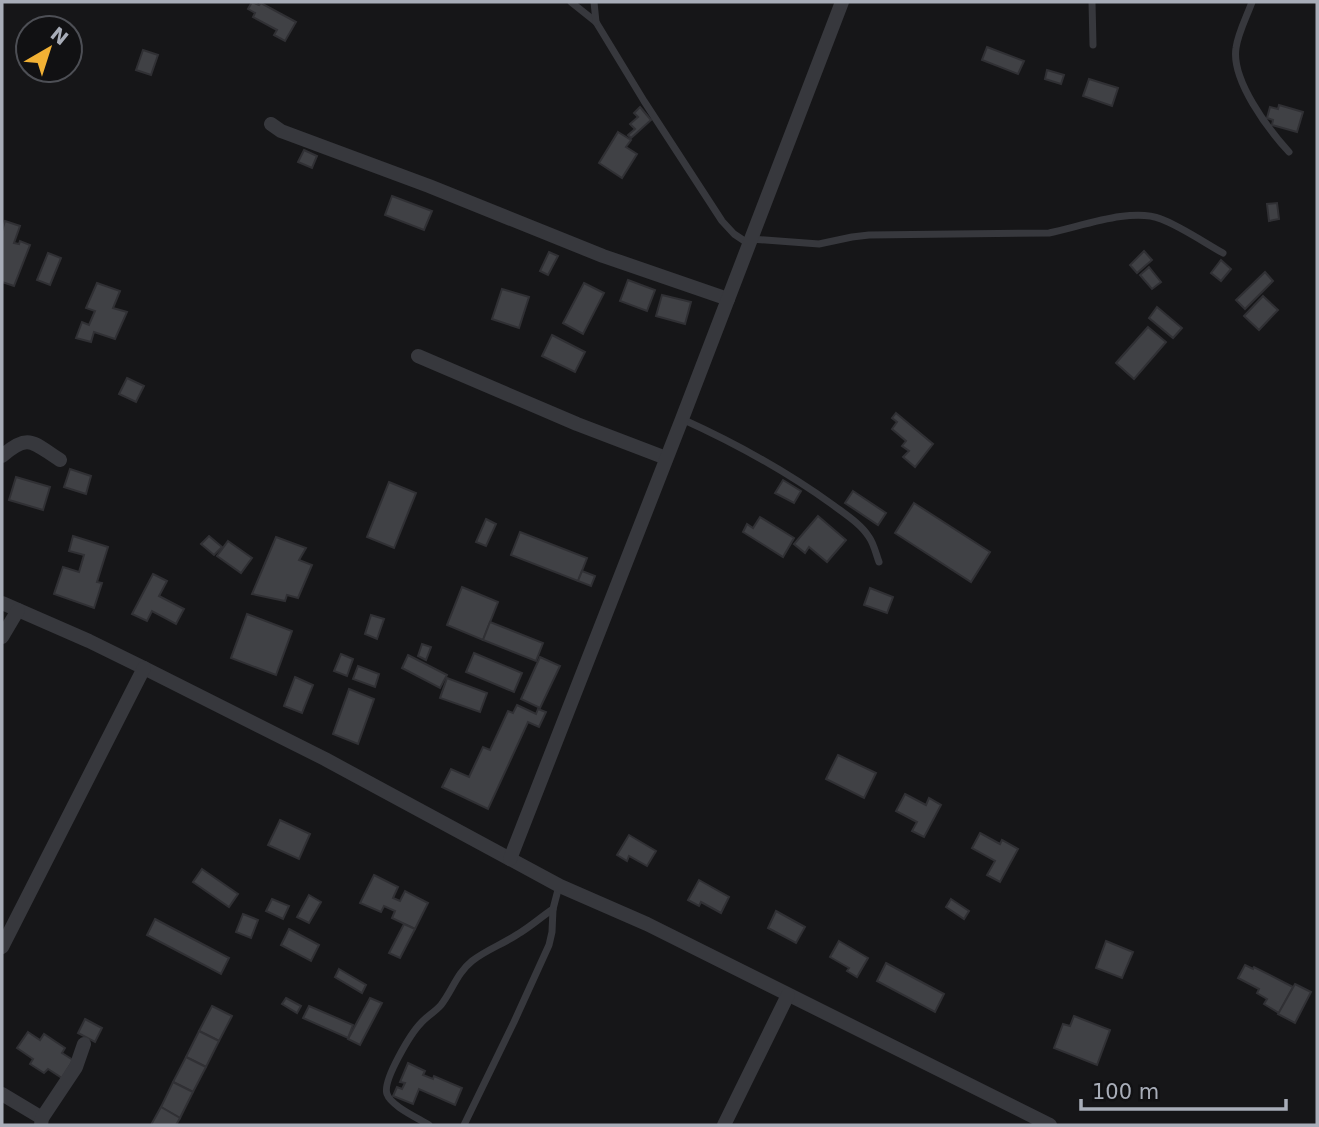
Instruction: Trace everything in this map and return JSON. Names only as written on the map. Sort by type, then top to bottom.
[{"type":"street","points":[[510,859],[842,2]]},
{"type":"street","points":[[271,124],[281,131],[429,186],[603,256],[728,299]]},
{"type":"street","points":[[418,356],[577,424],[666,458]]},
{"type":"street","points":[[2,456],[23,441],[30,442],[60,460]]},
{"type":"street","points":[[2,603],[144,668],[325,759],[559,886],[647,924],[1050,1125]]},
{"type":"street","points":[[2,637],[18,610]]},
{"type":"street","points":[[2,947],[144,668]]},
{"type":"street","points":[[724,1125],[788,995]]},
{"type":"street","points":[[2,1094],[41,1121],[75,1067],[84,1044]]},
{"type":"lane","points":[[571,2],[596,22],[644,102],[722,221],[734,234],[750,242],[819,244],[869,235],[1049,233],[1138,215],[1162,219],[1223,253]]},
{"type":"lane","points":[[594,2],[596,22]]},
{"type":"lane","points":[[1092,2],[1093,46]]},
{"type":"lane","points":[[1252,2],[1236,47],[1236,65],[1240,78],[1265,124],[1289,152]]},
{"type":"lane","points":[[682,419],[761,459],[823,497],[849,516],[869,537],[879,562]]},
{"type":"lane","points":[[464,1125],[549,945],[559,886]]},
{"type":"lane","points":[[429,1125],[394,1104],[386,1090],[406,1044],[419,1024],[440,1006],[471,962],[553,909]]},
{"type":"building","points":[[252,2],[259,5],[261,3],[296,22],[285,41],[274,35],[277,30],[253,17],[255,13],[248,9]]},
{"type":"building","points":[[987,47],[1024,61],[1018,74],[982,60]]},
{"type":"building","points":[[143,50],[158,55],[151,75],[136,70]]},
{"type":"building","points":[[1047,70],[1064,75],[1061,84],[1045,79]]},
{"type":"building","points":[[1089,79],[1118,88],[1112,106],[1083,96]]},
{"type":"building","points":[[1279,105],[1303,112],[1297,132],[1272,125],[1273,120],[1267,118],[1270,107],[1278,109]]},
{"type":"building","points":[[640,107],[651,120],[631,138],[628,135],[635,129],[630,124],[638,117],[634,113]]},
{"type":"building","points":[[618,132],[631,140],[626,147],[637,154],[622,178],[599,163]]},
{"type":"building","points":[[304,150],[317,156],[312,168],[298,162]]},
{"type":"building","points":[[392,196],[432,211],[424,230],[385,215]]},
{"type":"building","points":[[1277,203],[1279,219],[1269,221],[1267,204]]},
{"type":"building","points":[[5,221],[20,226],[14,243],[19,244],[20,241],[30,245],[14,286],[2,282],[2,231]]},
{"type":"building","points":[[1144,251],[1152,260],[1137,273],[1130,265]]},
{"type":"building","points":[[549,252],[558,256],[548,275],[540,271]]},
{"type":"building","points":[[48,253],[61,258],[50,285],[37,280]]},
{"type":"building","points":[[1221,260],[1231,269],[1221,281],[1211,273]]},
{"type":"building","points":[[1149,267],[1161,282],[1152,289],[1140,275]]},
{"type":"building","points":[[1265,272],[1273,281],[1245,309],[1236,300]]},
{"type":"building","points":[[628,280],[655,290],[647,311],[620,301]]},
{"type":"building","points":[[97,283],[120,291],[113,308],[127,312],[115,339],[94,332],[91,342],[76,338],[82,322],[89,325],[95,311],[86,308]]},
{"type":"building","points":[[584,283],[604,293],[583,334],[563,323]]},
{"type":"building","points":[[502,289],[529,297],[519,328],[492,319]]},
{"type":"building","points":[[662,295],[691,302],[685,324],[656,316]]},
{"type":"building","points":[[1263,296],[1278,310],[1259,330],[1244,316]]},
{"type":"building","points":[[1157,307],[1182,328],[1173,338],[1149,318]]},
{"type":"building","points":[[1148,327],[1166,342],[1134,379],[1116,363]]},
{"type":"building","points":[[552,335],[585,352],[575,372],[542,356]]},
{"type":"building","points":[[127,378],[144,386],[136,402],[119,394]]},
{"type":"building","points":[[896,413],[933,444],[915,467],[903,457],[909,451],[902,446],[906,441],[892,429],[897,422],[892,418]]},
{"type":"building","points":[[70,469],[91,476],[86,494],[64,487]]},
{"type":"building","points":[[16,477],[50,487],[43,510],[9,500]]},
{"type":"building","points":[[783,480],[801,491],[794,503],[775,493]]},
{"type":"building","points":[[389,482],[416,493],[394,548],[367,537]]},
{"type":"building","points":[[853,491],[886,513],[878,525],[845,503]]},
{"type":"building","points":[[914,503],[990,552],[971,582],[895,533]]},
{"type":"building","points":[[818,516],[846,540],[827,562],[809,547],[805,553],[794,544]]},
{"type":"building","points":[[760,517],[794,538],[783,557],[743,532],[747,524],[753,528]]},
{"type":"building","points":[[486,519],[496,524],[486,546],[476,542]]},
{"type":"building","points":[[520,532],[587,558],[578,581],[511,555]]},
{"type":"building","points":[[73,536],[108,547],[97,582],[102,583],[94,608],[54,594],[63,567],[79,572],[84,555],[69,551]]},
{"type":"building","points":[[209,536],[222,547],[214,555],[201,544]]},
{"type":"building","points":[[276,537],[306,548],[299,560],[312,565],[298,598],[287,595],[285,601],[252,594]]},
{"type":"building","points":[[228,541],[252,558],[241,573],[217,556]]},
{"type":"building","points":[[582,571],[595,576],[591,586],[578,581]]},
{"type":"building","points":[[153,574],[167,581],[159,596],[184,609],[176,624],[152,611],[147,621],[132,614]]},
{"type":"building","points":[[462,587],[498,602],[483,640],[447,625]]},
{"type":"building","points":[[870,588],[893,597],[887,613],[864,605]]},
{"type":"building","points":[[247,614],[292,631],[276,675],[231,658]]},
{"type":"building","points":[[371,615],[384,619],[377,639],[365,634]]},
{"type":"building","points":[[490,622],[543,643],[536,661],[483,640]]},
{"type":"building","points":[[422,644],[431,647],[426,660],[418,656]]},
{"type":"building","points":[[474,653],[522,673],[514,692],[466,672]]},
{"type":"building","points":[[341,654],[353,659],[347,676],[334,671]]},
{"type":"building","points":[[408,655],[447,675],[440,688],[402,668]]},
{"type":"building","points":[[540,657],[560,666],[540,708],[521,699]]},
{"type":"building","points":[[358,666],[379,674],[375,687],[353,679]]},
{"type":"building","points":[[295,677],[313,685],[302,713],[284,706]]},
{"type":"building","points":[[447,678],[487,693],[480,712],[440,698]]},
{"type":"building","points":[[349,689],[374,699],[358,744],[333,734]]},
{"type":"building","points":[[517,705],[536,714],[538,709],[546,712],[539,727],[528,722],[488,809],[442,787],[451,769],[469,777],[483,747],[490,750],[508,711],[513,713]]},
{"type":"building","points":[[838,755],[876,773],[864,798],[826,779]]},
{"type":"building","points":[[905,794],[926,805],[929,798],[941,805],[924,837],[912,831],[917,822],[896,811]]},
{"type":"building","points":[[280,820],[310,834],[299,859],[268,845]]},
{"type":"building","points":[[980,833],[1000,844],[1002,840],[1018,849],[1000,882],[987,875],[995,861],[972,848]]},
{"type":"building","points":[[629,835],[656,851],[647,866],[629,856],[627,861],[617,855]]},
{"type":"building","points":[[202,869],[238,894],[229,907],[193,882]]},
{"type":"building","points":[[374,875],[398,887],[393,898],[400,901],[405,891],[428,903],[415,929],[392,918],[395,911],[384,906],[381,912],[360,903]]},
{"type":"building","points":[[699,880],[729,897],[721,913],[701,902],[699,906],[688,900]]},
{"type":"building","points":[[309,895],[321,902],[309,923],[297,917]]},
{"type":"building","points":[[272,899],[289,906],[283,919],[266,911]]},
{"type":"building","points":[[951,899],[969,911],[964,919],[946,907]]},
{"type":"building","points":[[776,911],[805,927],[796,943],[768,928]]},
{"type":"building","points":[[243,914],[258,920],[251,938],[236,932]]},
{"type":"building","points":[[155,919],[229,958],[221,974],[147,935]]},
{"type":"building","points":[[404,924],[415,929],[400,958],[389,953]]},
{"type":"building","points":[[289,929],[319,945],[311,961],[281,945]]},
{"type":"building","points":[[839,941],[868,958],[857,977],[847,971],[849,968],[830,957]]},
{"type":"building","points":[[1106,941],[1133,952],[1122,978],[1096,968]]},
{"type":"building","points":[[886,963],[944,994],[935,1012],[877,981]]},
{"type":"building","points":[[1245,965],[1293,987],[1279,1013],[1264,1004],[1267,999],[1257,993],[1259,989],[1238,978]]},
{"type":"building","points":[[339,969],[366,985],[362,993],[335,977]]},
{"type":"building","points":[[1295,984],[1311,992],[1295,1023],[1278,1014]]},
{"type":"building","points":[[286,998],[301,1006],[297,1013],[282,1004]]},
{"type":"building","points":[[370,998],[382,1003],[360,1045],[348,1039]]},
{"type":"building","points":[[212,1006],[232,1016],[219,1041],[199,1031]]},
{"type":"building","points":[[309,1006],[353,1025],[348,1038],[303,1018]]},
{"type":"building","points":[[1074,1016],[1110,1030],[1097,1065],[1054,1048],[1063,1024],[1070,1026]]},
{"type":"building","points":[[85,1019],[102,1028],[95,1042],[78,1033]]},
{"type":"building","points":[[199,1031],[219,1041],[206,1067],[186,1057]]},
{"type":"building","points":[[28,1032],[40,1040],[44,1034],[65,1048],[62,1053],[73,1060],[62,1078],[48,1069],[44,1073],[30,1064],[33,1059],[17,1048]]},
{"type":"building","points":[[186,1057],[206,1067],[193,1092],[173,1082]]},
{"type":"building","points":[[408,1063],[425,1071],[423,1075],[433,1079],[434,1076],[462,1088],[455,1105],[419,1089],[413,1104],[393,1096],[397,1087],[402,1089],[405,1083],[400,1082]]},
{"type":"building","points":[[173,1082],[193,1092],[180,1118],[161,1107]]},
{"type":"building","points":[[161,1107],[180,1118],[176,1125],[151,1125]]}]
